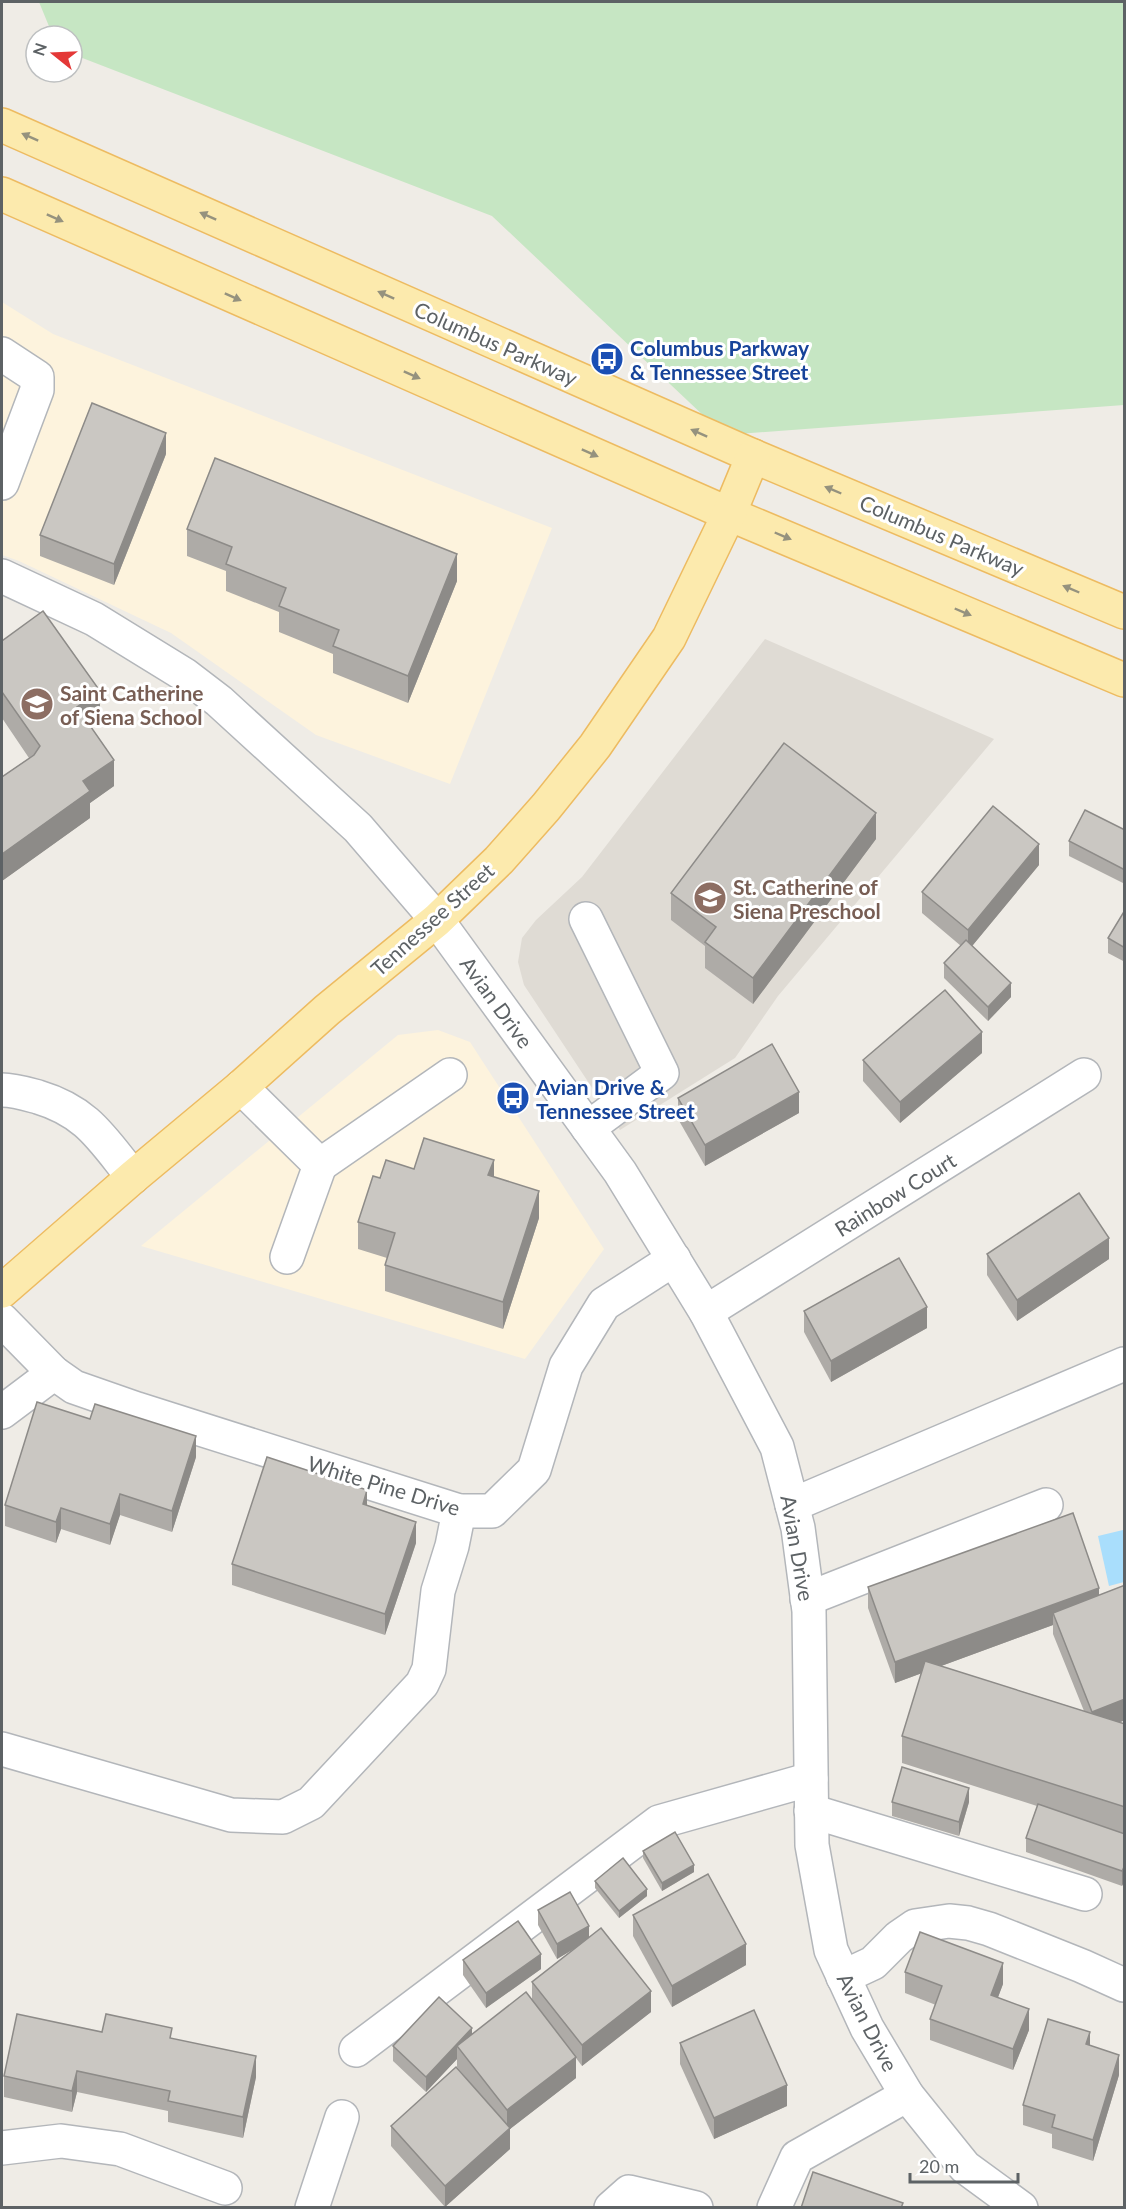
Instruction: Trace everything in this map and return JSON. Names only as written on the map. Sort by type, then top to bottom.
[{"type":"main road","name":"Columbus Parkway","points":[[2,125],[753,456],[1125,612]]},
{"type":"main road","points":[[2,194],[729,514],[1125,680]]},
{"type":"main road","name":"Tennessee Street","points":[[2,1291],[241,1087],[327,1010],[437,920],[499,860],[595,746],[669,638],[729,514],[753,456]]},
{"type":"street","points":[[2,354],[37,377],[37,390],[2,483]]},
{"type":"street","name":"Avian Drive","points":[[2,576],[94,619],[185,675],[219,701],[357,828],[437,920],[620,1172],[706,1312],[777,1447],[798,1528],[809,1611],[812,1845],[831,1950],[867,2028],[907,2095],[965,2167],[1021,2208]]},
{"type":"street","points":[[586,919],[662,1073],[588,1128]]},
{"type":"street","name":"Rainbow Court","points":[[706,1312],[1084,1075]]},
{"type":"street","points":[[287,1257],[320,1165],[450,1076]]},
{"type":"street","points":[[241,1087],[320,1165]]},
{"type":"street","points":[[2,1090],[60,1103],[73,1111],[90,1125],[133,1177]]},
{"type":"street","name":"White Pine Drive","points":[[10,1329],[54,1373],[74,1387],[459,1511],[492,1511],[534,1470],[566,1366],[604,1304],[674,1259]]},
{"type":"street","points":[[792,1505],[1124,1364]]},
{"type":"street","points":[[2,1412],[54,1373]]},
{"type":"street","points":[[807,1599],[1046,1505]]},
{"type":"street","points":[[2,1749],[231,1815],[283,1817],[311,1803],[422,1684],[429,1668],[438,1591],[452,1546],[459,1511]]},
{"type":"street","points":[[356,2050],[659,1822],[811,1795],[1085,1894]]},
{"type":"street","points":[[843,1977],[873,1963],[898,1937],[915,1926],[949,1921],[989,1929],[1125,1985]]},
{"type":"street","points":[[774,2208],[797,2157],[907,2095]]},
{"type":"street","points":[[312,2208],[342,2117]]},
{"type":"street","points":[[2,2148],[61,2141],[120,2149],[225,2188]]},
{"type":"street","points":[[611,2208],[629,2192],[696,2208]]},
{"type":"shaded area","points":[[2,302],[53,334],[552,528],[450,784],[316,735],[171,633],[2,555]]},
{"type":"shaded area","name":"St. Catherine of Siena Preschool","points":[[765,639],[994,739],[778,996],[735,1058],[620,1130],[524,985],[518,962],[522,938],[536,920],[582,877]]},
{"type":"shaded area","points":[[438,1030],[470,1042],[604,1249],[525,1359],[141,1246],[398,1035]]},
{"type":"green space","points":[[39,2],[1124,2],[1124,405],[724,435],[492,216],[84,59],[84,24],[48,24]]},
{"type":"water","points":[[1123,1530],[1124,1582],[1109,1586],[1098,1536]]},
{"type":"building","points":[[92,403],[166,433],[114,564],[40,535]]},
{"type":"building","points":[[215,458],[457,554],[408,676],[333,646],[339,630],[279,606],[286,588],[226,564],[232,547],[187,529]]},
{"type":"building","points":[[43,611],[100,691],[77,707],[114,760],[83,781],[90,791],[2,854],[2,777],[34,755],[40,746],[2,692],[2,641]]},
{"type":"building","points":[[784,743],[876,813],[753,978],[705,942],[716,927],[671,893]]},
{"type":"building","points":[[993,806],[1039,844],[968,930],[922,892]]},
{"type":"building","points":[[1085,810],[1125,830],[1125,870],[1069,841]]},
{"type":"building","points":[[1125,910],[1125,948],[1108,938]]},
{"type":"building","points":[[966,940],[1011,983],[988,1007],[944,963]]},
{"type":"building","points":[[945,990],[982,1032],[900,1102],[863,1060]]},
{"type":"building","points":[[772,1044],[799,1092],[705,1145],[678,1098]]},
{"type":"building","points":[[424,1138],[494,1160],[488,1175],[539,1191],[503,1302],[385,1265],[395,1233],[358,1222],[373,1176],[380,1178],[386,1160],[414,1169]]},
{"type":"building","points":[[1079,1193],[1109,1238],[1017,1300],[987,1254]]},
{"type":"building","points":[[899,1258],[927,1307],[831,1361],[804,1311]]},
{"type":"building","points":[[37,1402],[90,1419],[95,1404],[196,1436],[172,1511],[120,1494],[110,1524],[61,1508],[56,1522],[5,1505]]},
{"type":"building","points":[[267,1457],[367,1490],[363,1504],[416,1522],[385,1614],[232,1564]]},
{"type":"building","points":[[1073,1513],[1099,1588],[895,1662],[868,1587]]},
{"type":"building","points":[[1125,1585],[1125,1699],[1092,1712],[1053,1613]]},
{"type":"building","points":[[925,1661],[1125,1724],[1125,1807],[902,1736]]},
{"type":"building","points":[[902,1767],[969,1788],[959,1822],[892,1802]]},
{"type":"building","points":[[1038,1804],[1125,1834],[1125,1865],[1122,1871],[1026,1838]]},
{"type":"building","points":[[675,1832],[694,1865],[662,1883],[643,1851]]},
{"type":"building","points":[[623,1858],[647,1889],[619,1911],[595,1881]]},
{"type":"building","points":[[708,1874],[746,1944],[672,1986],[633,1915]]},
{"type":"building","points":[[570,1892],[589,1926],[557,1944],[538,1910]]},
{"type":"building","points":[[518,1921],[541,1954],[486,1993],[463,1960]]},
{"type":"building","points":[[601,1928],[651,1991],[582,2045],[532,1982]]},
{"type":"building","points":[[920,1932],[1003,1963],[991,1995],[1029,2009],[1013,2049],[930,2019],[942,1986],[905,1972]]},
{"type":"building","points":[[526,1992],[576,2057],[507,2110],[457,2046]]},
{"type":"building","points":[[439,1997],[472,2028],[426,2077],[393,2046]]},
{"type":"building","points":[[754,2010],[787,2085],[714,2118],[680,2043]]},
{"type":"building","points":[[17,2014],[102,2032],[106,2014],[172,2028],[170,2038],[256,2056],[243,2117],[168,2101],[170,2091],[77,2071],[72,2091],[4,2076]]},
{"type":"building","points":[[1048,2019],[1090,2032],[1086,2044],[1119,2055],[1093,2140],[1052,2127],[1055,2115],[1023,2105]]},
{"type":"building","points":[[456,2067],[510,2128],[445,2186],[391,2126]]},
{"type":"building","points":[[813,2172],[903,2203],[901,2208],[801,2208]]},
{"type":"place","name":"Columbus Parkway & Tennessee Street","points":[[607,359]]},
{"type":"place","name":"Saint Catherine of Siena School","points":[[37,704]]},
{"type":"place","name":"St. Catherine of Siena Preschool","points":[[710,898]]},
{"type":"place","name":"Avian Drive & Tennessee Street","points":[[513,1098]]}]
